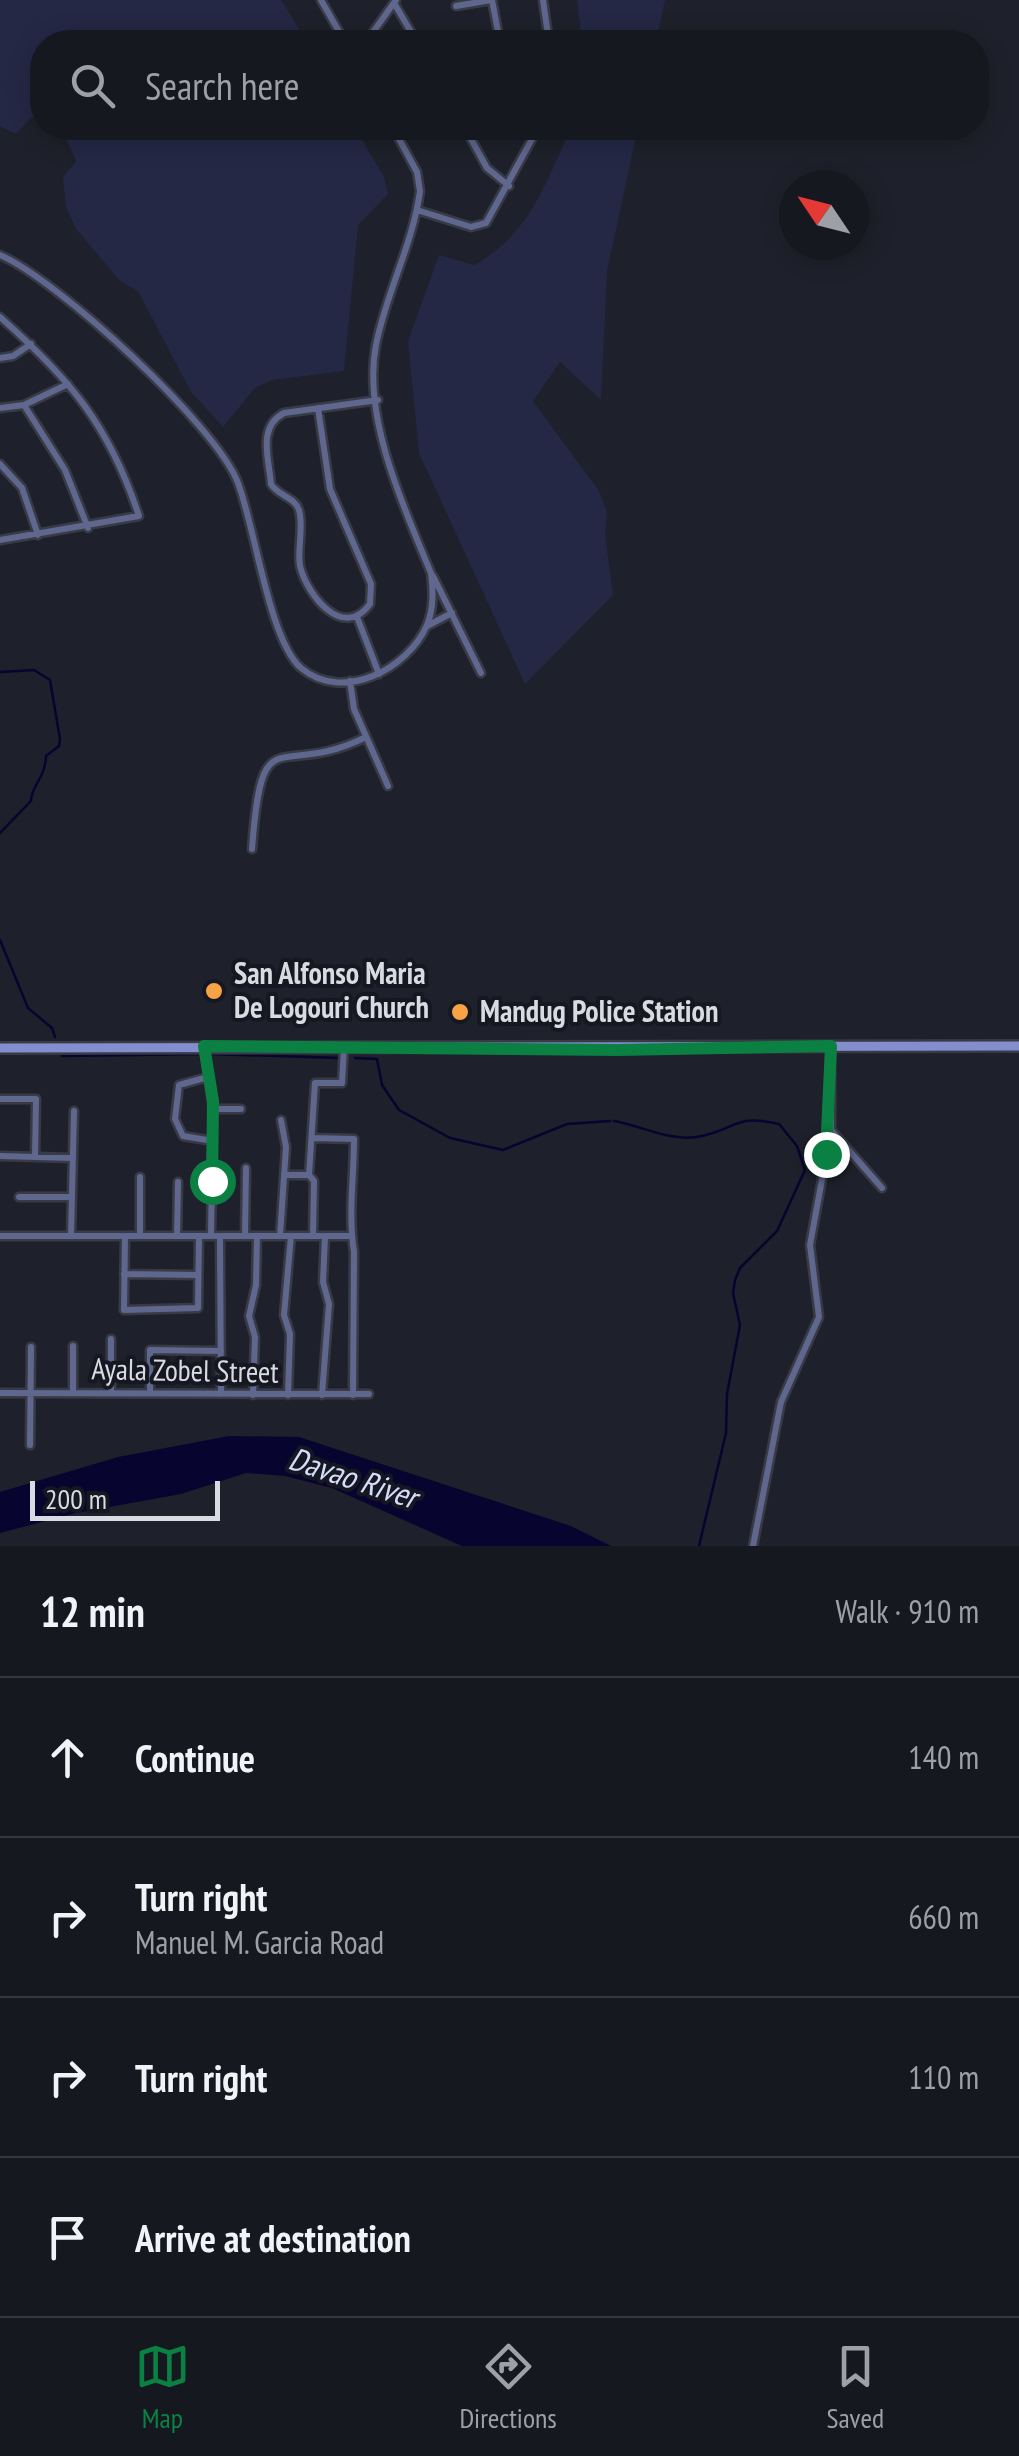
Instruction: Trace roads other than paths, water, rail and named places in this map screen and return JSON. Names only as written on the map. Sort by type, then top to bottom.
[{"type":"main road","points":[[0,1048],[1018,1044]]},
{"type":"street","points":[[322,0],[338,30]]},
{"type":"street","points":[[456,6],[492,0],[498,30]]},
{"type":"street","points":[[543,0],[547,30]]},
{"type":"street","points":[[374,30],[395,1],[411,30]]},
{"type":"street","points":[[400,140],[417,172],[418,210],[376,343],[386,463],[431,572],[481,674]]},
{"type":"street","points":[[472,140],[488,168],[508,186]]},
{"type":"street","points":[[418,210],[479,226],[497,210],[532,140]]},
{"type":"street","points":[[0,255],[98,322],[219,451],[238,482],[284,646],[308,672],[350,681],[379,674],[407,653],[426,626],[452,612]]},
{"type":"street","points":[[0,316],[68,384],[114,447],[138,516],[88,528],[0,540]]},
{"type":"street","points":[[0,358],[14,356],[31,344]]},
{"type":"street","points":[[0,408],[24,405],[68,384]]},
{"type":"street","points":[[318,408],[334,503],[371,584],[370,604],[357,617],[338,617],[319,604],[300,567],[297,506],[271,484],[266,440],[270,424],[284,413],[318,408],[378,400]]},
{"type":"street","points":[[24,405],[65,470],[88,528]]},
{"type":"street","points":[[0,464],[22,488],[38,535]]},
{"type":"street","points":[[426,626],[431,572]]},
{"type":"street","points":[[357,617],[379,674]]},
{"type":"street","points":[[350,681],[366,738],[388,786]]},
{"type":"street","points":[[252,849],[256,794],[264,769],[282,756],[332,750],[366,738]]},
{"type":"street","points":[[204,1046],[213,1109],[210,1236]]},
{"type":"street","points":[[753,1546],[781,1402],[819,1317],[810,1245],[830,1130],[831,1046]]},
{"type":"street","points":[[313,1236],[314,1181],[309,1175],[316,1082],[342,1083],[344,1047]]},
{"type":"street","points":[[208,1077],[179,1085],[175,1119],[182,1136],[212,1141]]},
{"type":"street","points":[[0,1099],[36,1099],[35,1156]]},
{"type":"street","points":[[213,1109],[241,1109]]},
{"type":"street","points":[[71,1236],[74,1111]]},
{"type":"street","points":[[280,1236],[281,1182],[286,1175],[281,1120]]},
{"type":"street","points":[[830,1130],[882,1188]]},
{"type":"street","points":[[314,1138],[354,1139],[349,1236],[354,1252],[353,1394]]},
{"type":"street","points":[[0,1156],[72,1158]]},
{"type":"street","points":[[245,1236],[246,1168]]},
{"type":"street","points":[[286,1175],[309,1175]]},
{"type":"street","points":[[140,1177],[140,1236]]},
{"type":"street","points":[[178,1182],[178,1236]]},
{"type":"street","points":[[19,1196],[72,1197]]},
{"type":"street","points":[[0,1236],[349,1236]]},
{"type":"street","points":[[124,1236],[124,1310],[198,1308],[198,1236]]},
{"type":"street","points":[[220,1236],[221,1394]]},
{"type":"street","points":[[253,1394],[256,1337],[250,1316],[256,1285],[256,1236]]},
{"type":"street","points":[[288,1394],[290,1334],[284,1315],[290,1236]]},
{"type":"street","points":[[322,1395],[329,1304],[323,1282],[325,1236]]},
{"type":"street","points":[[124,1274],[198,1275]]},
{"type":"street","points":[[111,1339],[111,1393]]},
{"type":"street","points":[[73,1346],[73,1393]]},
{"type":"street","points":[[30,1445],[31,1347]]},
{"type":"street","points":[[150,1393],[150,1350],[220,1351]]},
{"type":"street","name":"Ayala Zobel Street","points":[[0,1393],[369,1394]]},
{"type":"water","name":"Davao River","points":[[229,1436],[299,1437],[571,1526],[611,1546],[462,1546],[332,1488],[285,1476],[246,1473],[181,1494],[76,1513],[0,1533],[0,1492],[118,1457]]},
{"type":"waterway","points":[[0,672],[34,670],[50,680],[60,739],[59,746],[46,756],[31,801],[0,833]]},
{"type":"waterway","points":[[0,940],[28,1008],[52,1028],[55,1037]]},
{"type":"waterway","points":[[62,1056],[202,1054]]},
{"type":"waterway","points":[[210,1054],[341,1058]]},
{"type":"waterway","points":[[355,1058],[377,1059],[382,1085],[399,1110],[450,1138],[503,1150],[567,1124],[610,1121]]},
{"type":"waterway","points":[[614,1121],[691,1138],[745,1121],[779,1124],[797,1146],[805,1170],[777,1231],[740,1268],[735,1280],[733,1293],[740,1325],[727,1394],[726,1433],[699,1546]]},
{"type":"place","name":"San Alfonso Maria De Logouri Church","points":[[214,991]]},
{"type":"place","name":"Mandug Police Station","points":[[460,1012]]}]
